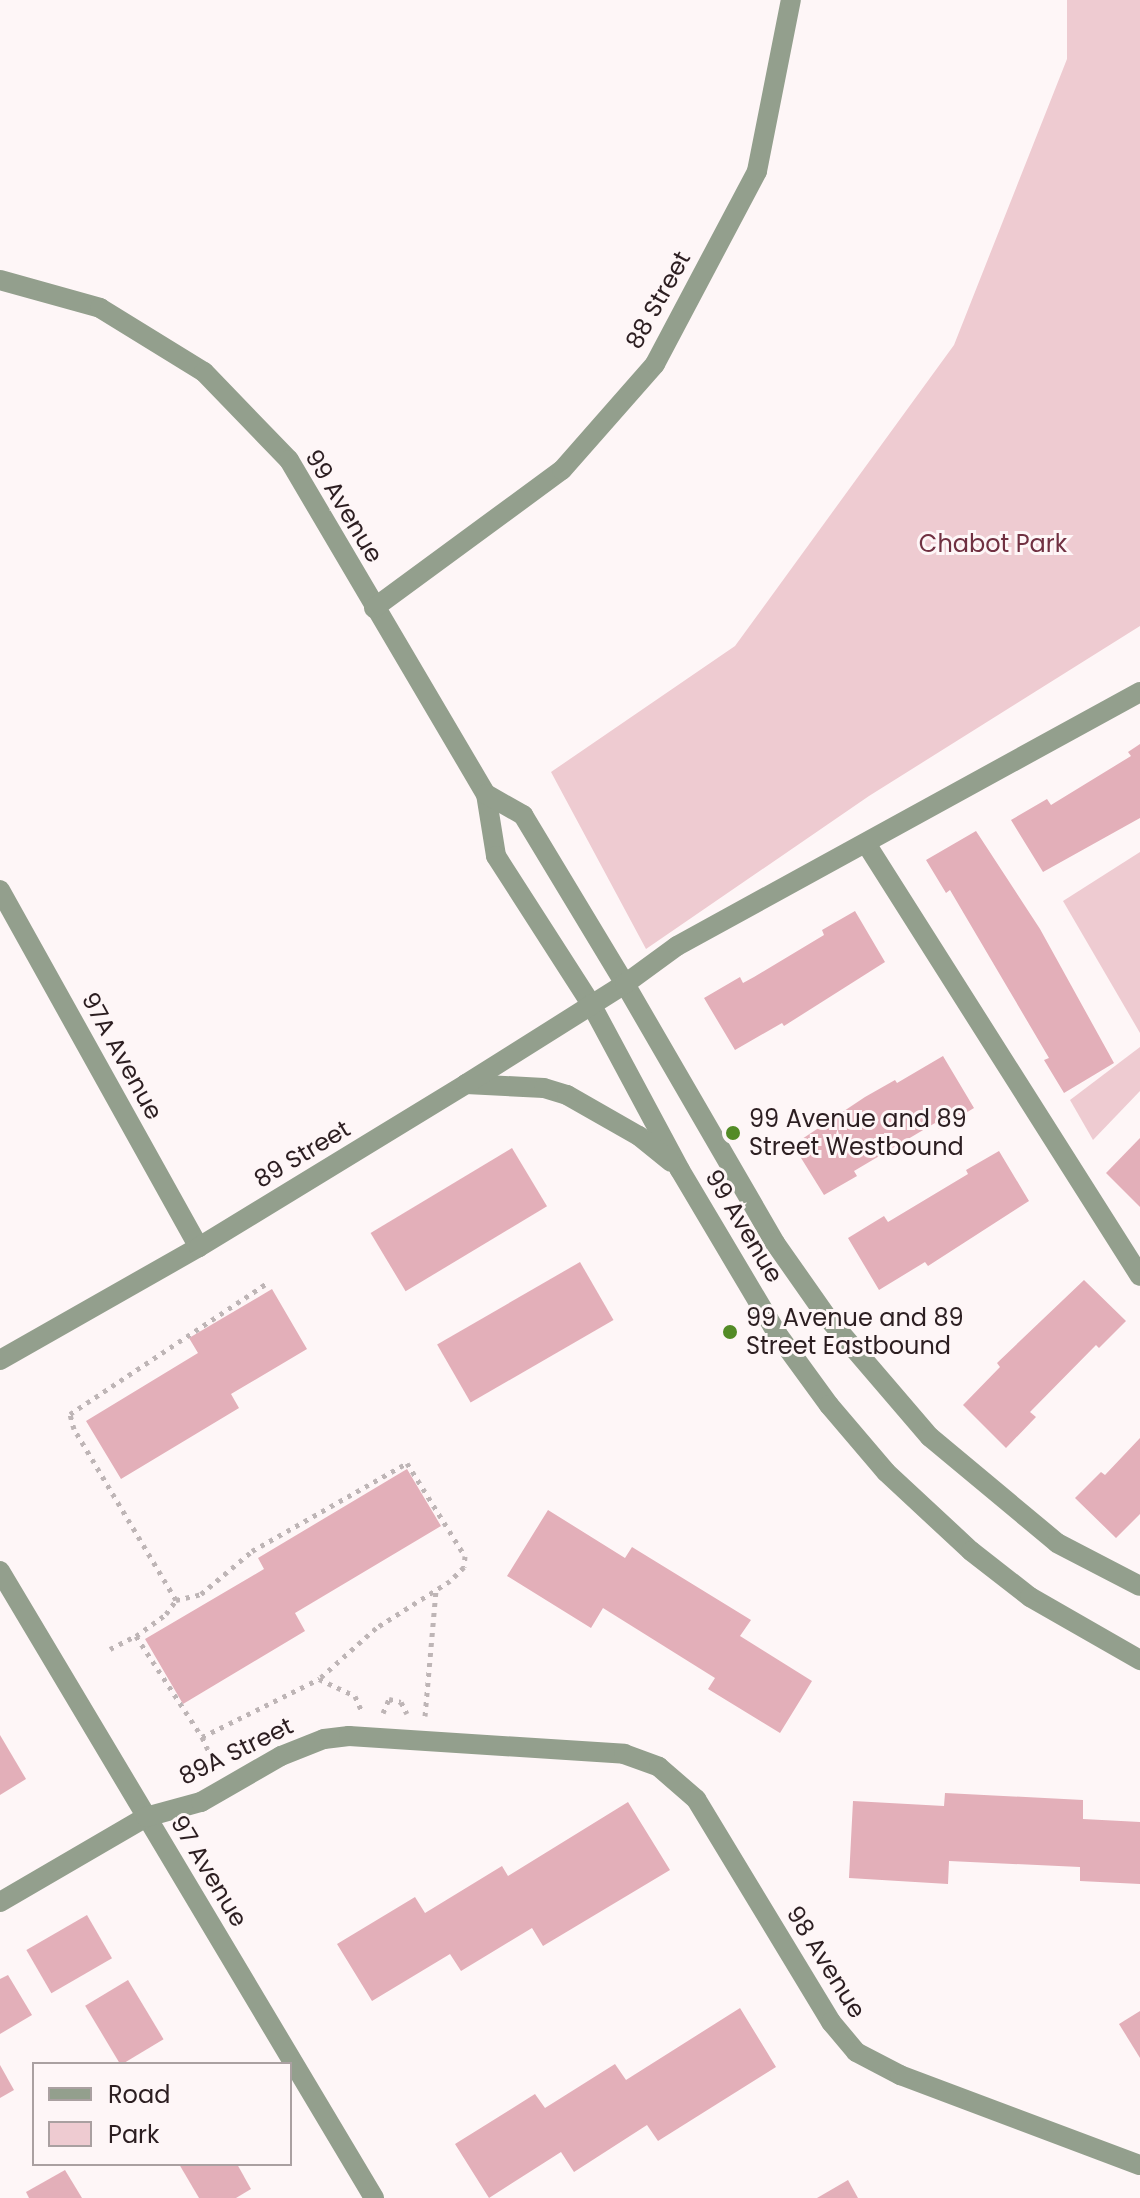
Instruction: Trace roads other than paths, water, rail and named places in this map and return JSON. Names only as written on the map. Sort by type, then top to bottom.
[{"type":"street","name":"88 Street","points":[[374,608],[562,470],[655,364],[757,171],[791,0]]},
{"type":"street","name":"99 Avenue","points":[[0,280],[100,308],[204,372],[289,460],[486,794],[496,856],[591,1004],[680,1170],[778,1335],[829,1405],[886,1472],[971,1551],[1030,1597],[1140,1660]]},
{"type":"street","name":"89 Street","points":[[0,1360],[199,1247],[466,1084],[625,984],[677,946],[867,845],[1140,692]]},
{"type":"street","name":"99 Avenue","points":[[486,794],[523,815],[775,1243],[827,1317],[930,1437],[1057,1543],[1140,1586]]},
{"type":"street","points":[[867,845],[1140,1276]]},
{"type":"street","name":"97A Avenue","points":[[0,890],[199,1247]]},
{"type":"street","points":[[466,1084],[544,1088],[567,1095],[639,1136],[680,1170]]},
{"type":"street","name":"97 Avenue","points":[[0,1571],[374,2198]]},
{"type":"street","name":"89A Street","points":[[0,1902],[146,1817],[201,1802],[303,1746],[349,1736],[600,1751],[624,1754],[659,1767]]},
{"type":"street","name":"98 Avenue","points":[[659,1767],[678,1780],[708,1817],[831,2022],[856,2052],[900,2075],[1140,2165]]},
{"type":"place","name":"99 Avenue and 89 Street Westbound","points":[[733,1133]]},
{"type":"place","name":"99 Avenue and 89 Street Eastbound","points":[[730,1332]]},
{"type":"park label","name":"Chabot Park","points":[[993,544]]}]
